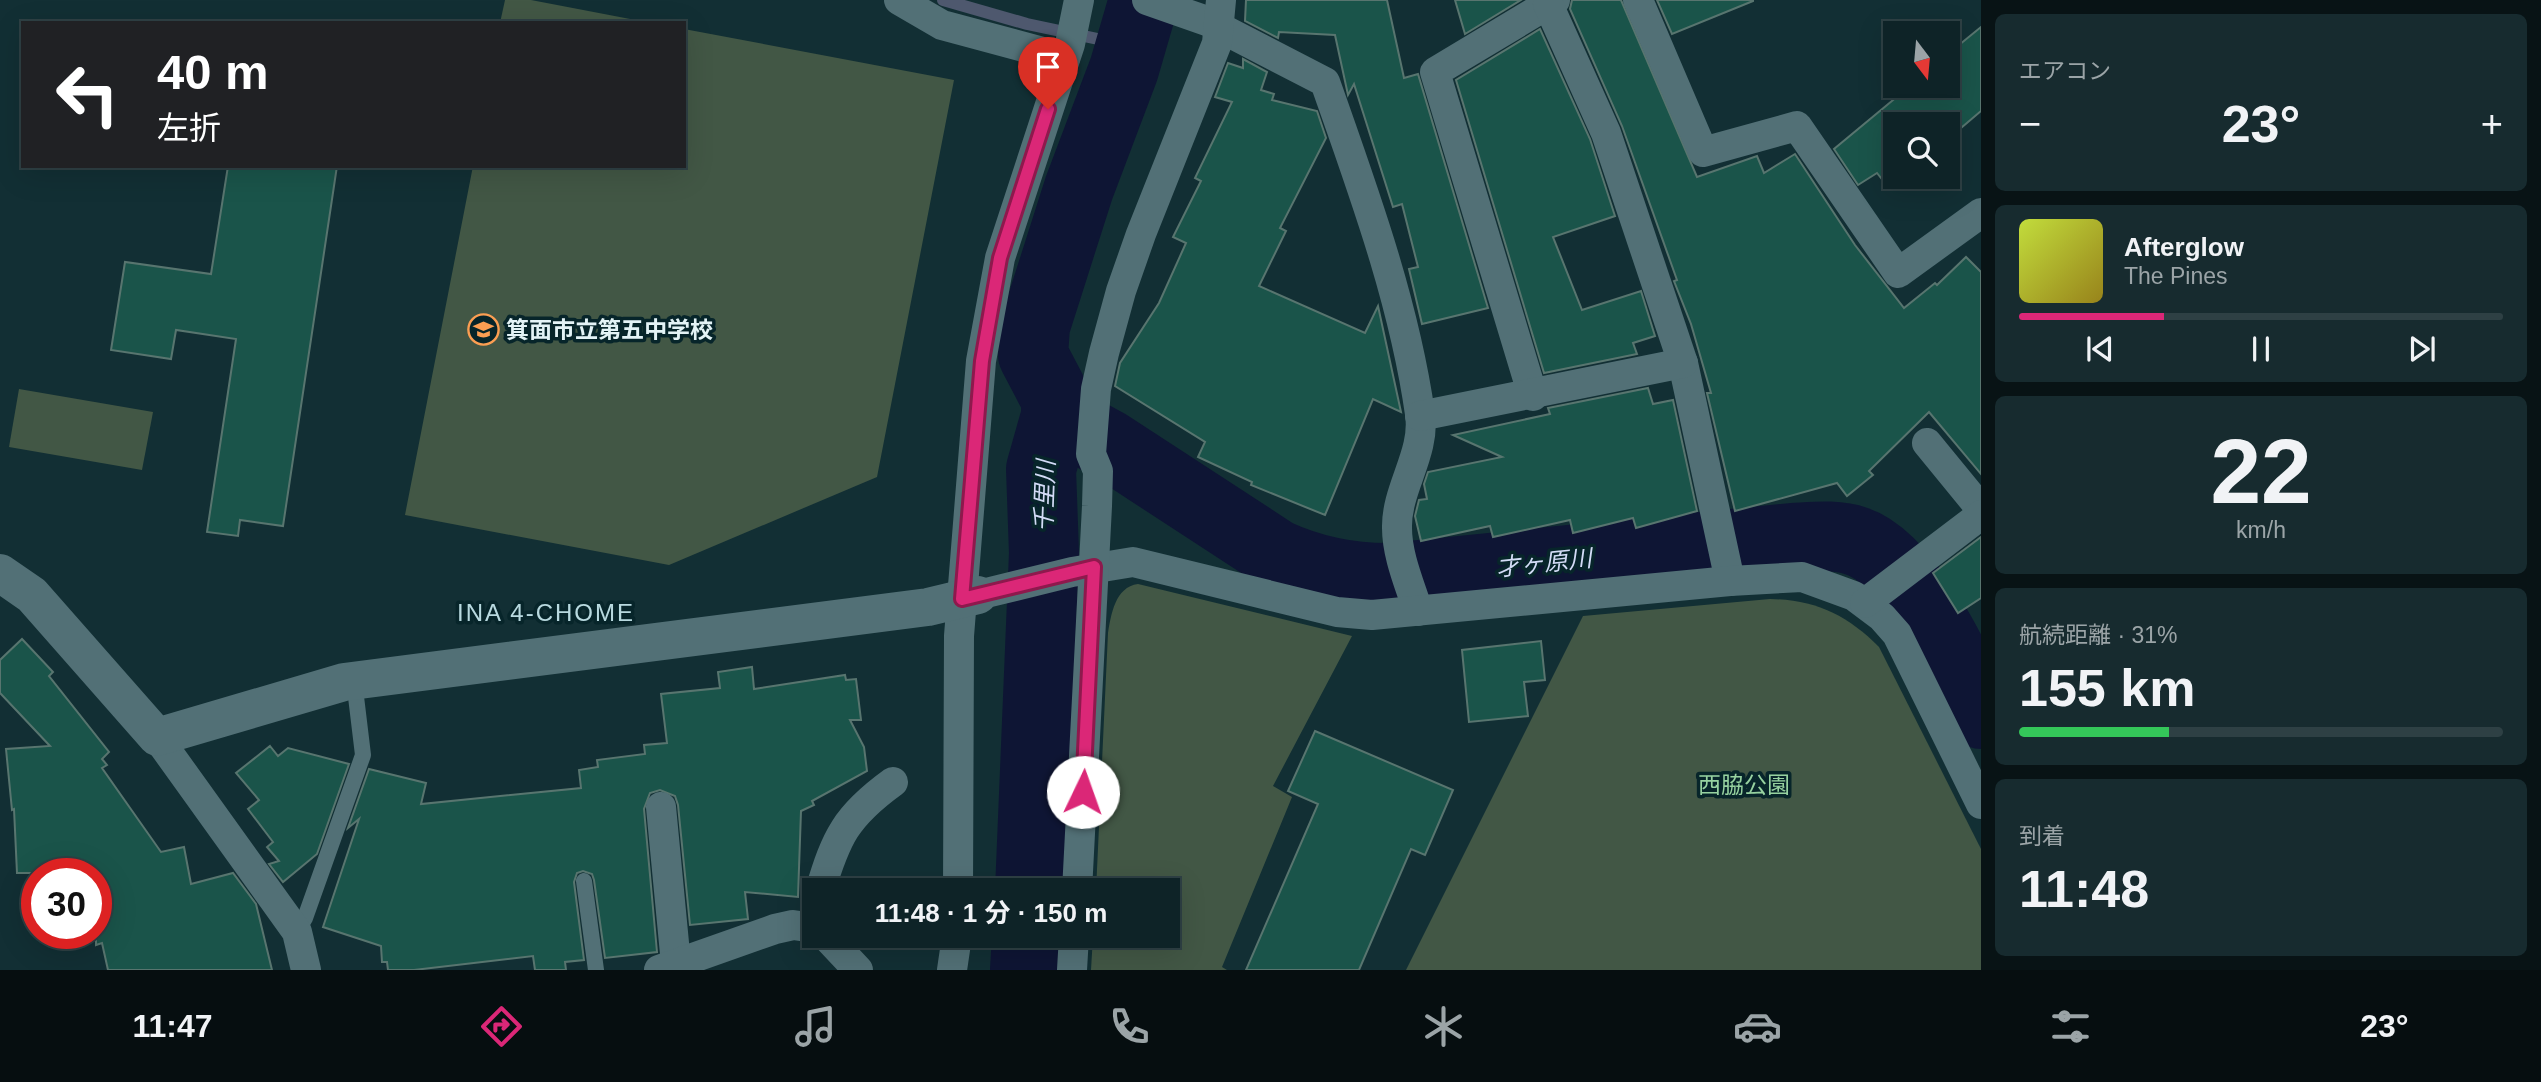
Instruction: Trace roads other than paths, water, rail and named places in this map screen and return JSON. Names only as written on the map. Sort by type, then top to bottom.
[{"type":"street","points":[[898,0],[942,25],[1072,32],[1000,258],[982,361],[970,597],[959,636],[958,878]]},
{"type":"street","points":[[1147,0],[1215,16],[1325,82],[1392,284],[1420,416],[1417,446],[1403,492],[1397,528],[1415,600]]},
{"type":"street","points":[[1639,0],[1703,152],[1797,126],[1898,273],[1975,229]]},
{"type":"street","points":[[1533,396],[1435,72],[1549,2],[1606,133],[1683,363],[1730,581]]},
{"type":"street","points":[[1077,878],[1083,570],[1098,471],[1091,454],[1094,413],[1104,353],[1121,291],[1217,43],[1215,16]]},
{"type":"street","points":[[1420,416],[1533,396],[1683,363]]},
{"type":"street","points":[[1927,443],[1981,509]]},
{"type":"street","points":[[1865,603],[1981,515]]},
{"type":"street","points":[[157,737],[354,680],[928,607],[1083,570],[1133,562],[1352,614],[1415,600],[1802,578],[1830,585],[1865,603],[1882,617],[1908,652],[1981,804]]},
{"type":"street","points":[[0,573],[32,595],[157,737],[297,932],[306,970]]},
{"type":"street","points":[[824,878],[835,843],[855,814],[893,782]]},
{"type":"street","points":[[661,807],[668,967],[775,929],[802,925]]},
{"type":"street","points":[[837,948],[858,970]]},
{"type":"street","points":[[952,970],[955,948]]},
{"type":"street","points":[[1072,970],[1073,948]]},
{"type":"lane","points":[[297,932],[305,918],[363,755],[354,680]]},
{"type":"lane","points":[[584,881],[597,970]]},
{"type":"waterway","points":[[943,0],[1027,24],[1131,46]]},
{"type":"waterway","name":"千里川","points":[[1031,878],[1044,553],[1041,469],[1056,416],[1056,399],[1033,355],[1035,326],[1079,188],[1124,69],[1144,0]]},
{"type":"waterway","name":"才ヶ原川","points":[[1056,416],[1109,445],[1276,554],[1303,565],[1345,575],[1388,578],[1792,538],[1832,537],[1856,541],[1876,551],[1895,568],[1913,591],[1946,643],[1981,714]]},
{"type":"waterway","name":"千里川","points":[[1025,970],[1026,948]]},
{"type":"place","name":"箕面市立第五中学校","points":[[483,330]]},
{"type":"district","name":"INA 4-CHOME","points":[[546,613]]},
{"type":"park label","name":"西脇公園","points":[[1744,785]]}]
